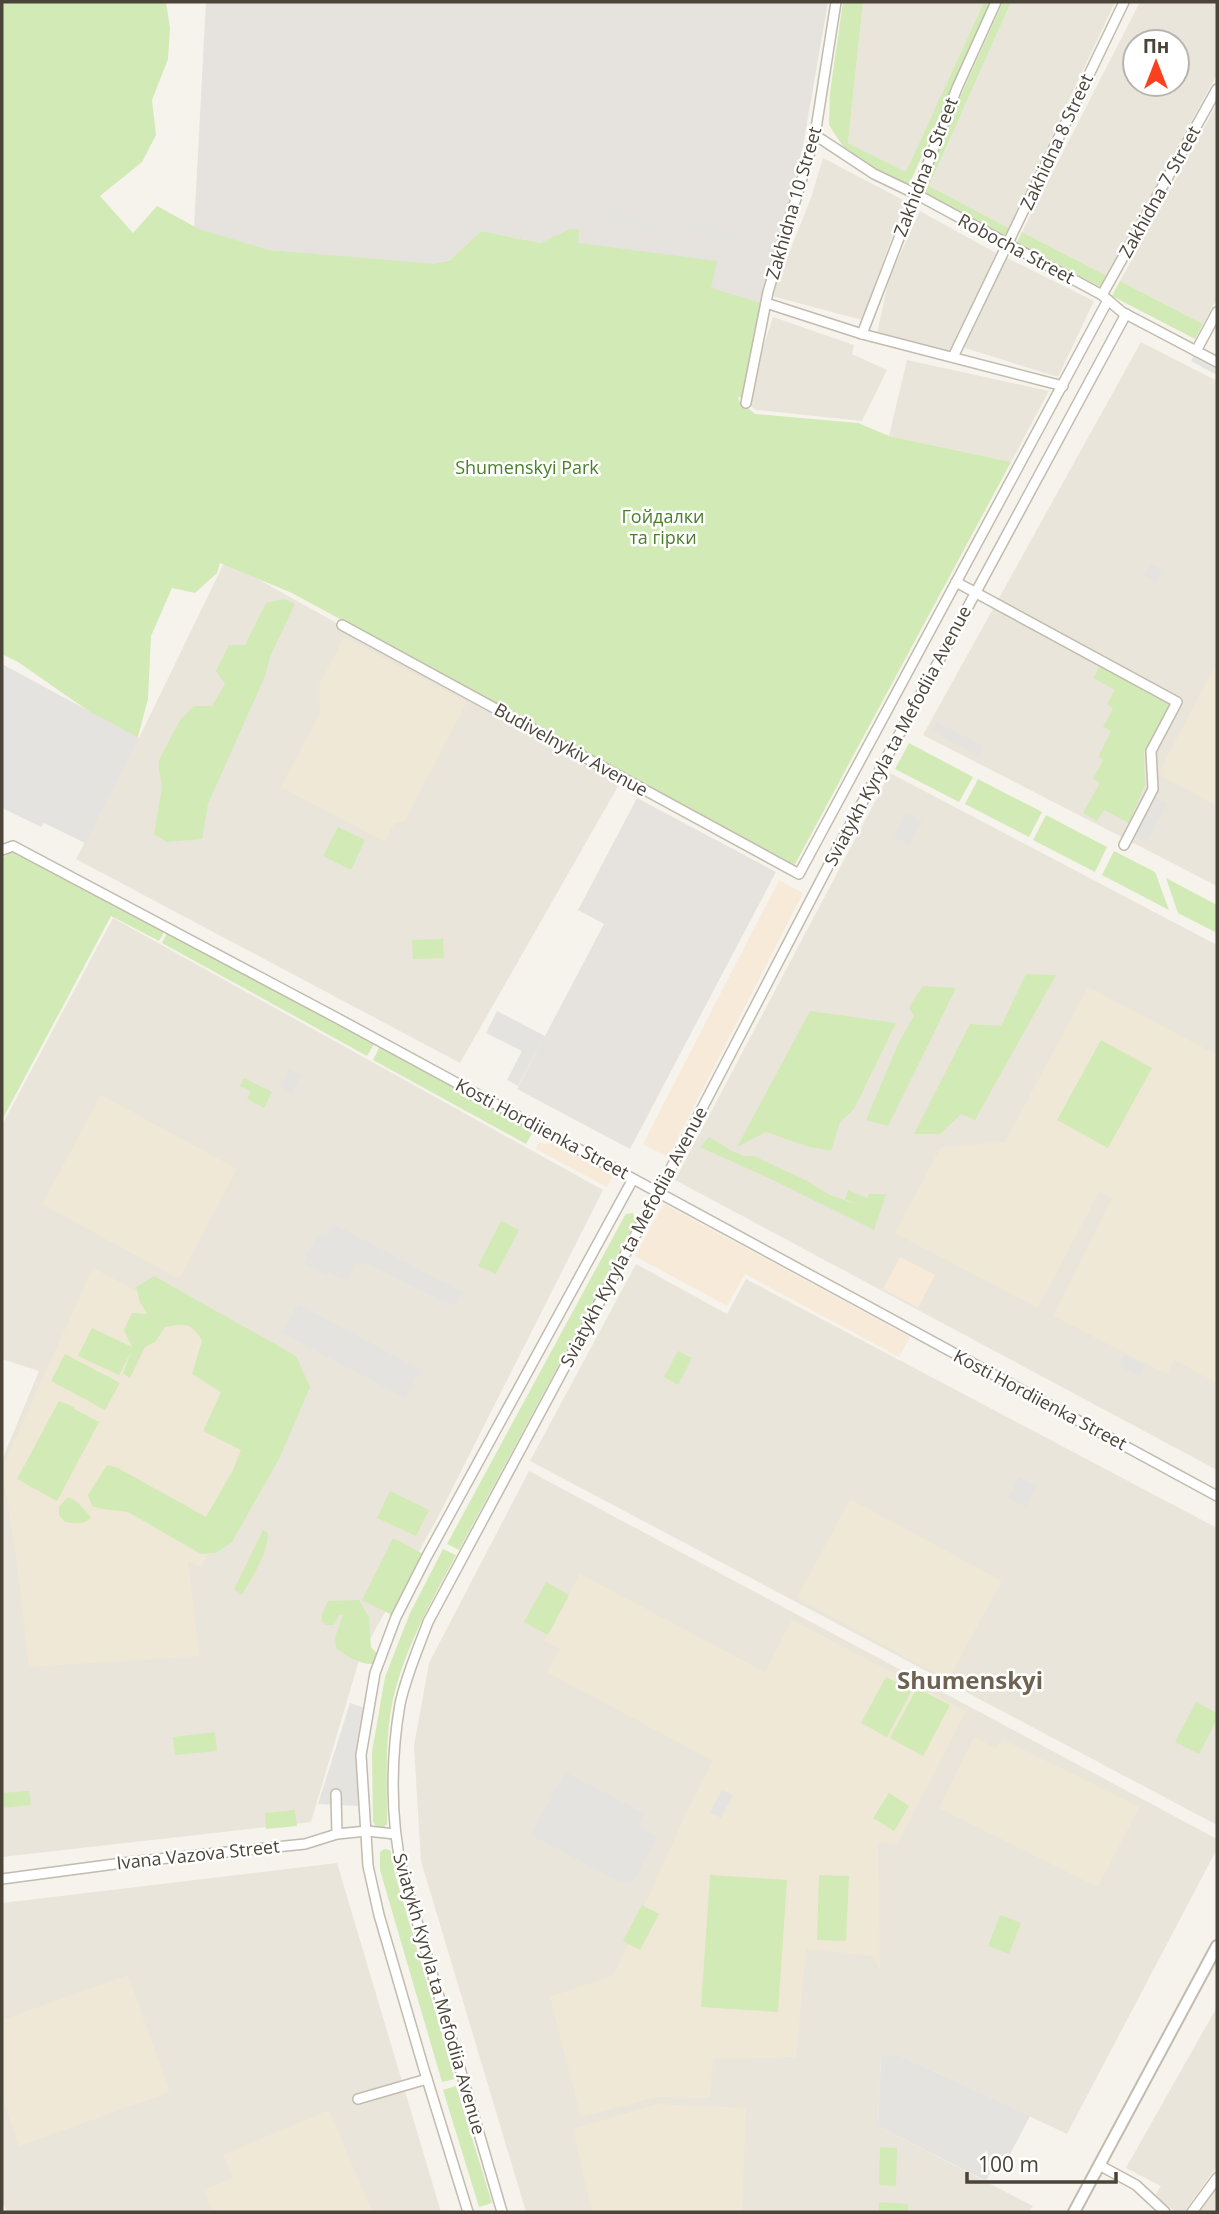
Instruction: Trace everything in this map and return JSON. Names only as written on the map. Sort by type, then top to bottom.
[{"type":"street","name":"Zakhidna 10 Street","points":[[746,403],[766,303],[815,135],[836,2]]},
{"type":"street","name":"Zakhidna 9 Street","points":[[862,334],[957,88],[996,2]]},
{"type":"street","name":"Zakhidna 8 Street","points":[[953,357],[1125,2]]},
{"type":"street","name":"Zakhidna 7 Street","points":[[799,874],[1062,386],[1105,297],[1217,89]]},
{"type":"street","name":"Robocha Street","points":[[815,135],[874,174],[1105,297],[1126,314],[1217,362]]},
{"type":"street","points":[[766,303],[862,334],[1062,386]]},
{"type":"street","points":[[1196,351],[1217,312]]},
{"type":"street","name":"Sviatykh Kyryla ta Mefodiia Avenue","points":[[502,2212],[402,1870],[395,1834],[395,1746],[400,1703],[411,1666],[428,1622],[658,1193],[834,855],[1126,314]]},
{"type":"street","points":[[956,582],[1177,702],[1151,751],[1153,789],[1124,845]]},
{"type":"street","name":"Budivelnykiv Avenue","points":[[342,625],[799,874]]},
{"type":"street","name":"Kosti Hordiienka Street","points":[[2,850],[13,846],[313,1005],[1217,1496]]},
{"type":"street","name":"Sviatykh Kyryla ta Mefodiia Avenue","points":[[468,2212],[379,1915],[368,1866],[361,1755],[375,1673],[396,1617],[633,1179]]},
{"type":"street","points":[[336,1794],[337,1834]]},
{"type":"street","name":"Ivana Vazova Street","points":[[2,1879],[118,1863],[305,1844],[337,1834],[367,1831],[395,1834]]},
{"type":"street","points":[[1074,2212],[1217,1946]]},
{"type":"street","points":[[358,2099],[427,2079]]},
{"type":"street","points":[[1099,2165],[1136,2185],[1165,2212]]},
{"type":"street","points":[[1192,2212],[1217,2178]]},
{"type":"shaded area","points":[[206,2],[828,2],[803,146],[762,303],[541,243],[481,231],[451,259],[433,265],[269,250],[194,228]]},
{"type":"shaded area","points":[[863,2],[984,2],[906,173],[848,143]]},
{"type":"shaded area","points":[[1011,2],[1115,2],[1009,228],[929,186]]},
{"type":"shaded area","points":[[1140,2],[1217,2],[1217,74],[1107,276],[1022,232],[1121,39],[1121,98],[1191,98],[1191,28],[1127,28]]},
{"type":"shaded area","points":[[1217,104],[1217,299],[1203,324],[1120,281]]},
{"type":"shaded area","points":[[823,158],[905,201],[862,320],[772,296],[811,198]]},
{"type":"shaded area","points":[[603,209],[752,233],[751,243],[601,222]]},
{"type":"shaded area","points":[[920,211],[996,253],[951,354],[877,334],[889,278]]},
{"type":"shaded area","points":[[1005,257],[1094,301],[1058,377],[962,347]]},
{"type":"shaded area","points":[[773,317],[854,345],[852,354],[887,370],[862,421],[756,410],[751,406],[757,366]]},
{"type":"shaded area","points":[[1141,342],[1217,381],[1217,886],[923,735]]},
{"type":"shaded area","points":[[1196,351],[1217,362],[1217,375],[1191,361]]},
{"type":"shaded area","points":[[907,360],[1049,391],[1011,462],[889,436]]},
{"type":"shaded area","points":[[225,561],[621,781],[460,1063],[76,859],[139,738]]},
{"type":"shaded area","points":[[1151,564],[1163,570],[1156,582],[1144,576]]},
{"type":"shaded area","points":[[344,637],[467,702],[404,822],[395,822],[385,842],[281,787],[320,713],[319,685]]},
{"type":"shaded area","points":[[1217,662],[1217,806],[1158,774]]},
{"type":"shaded area","points":[[2,664],[139,738],[85,843],[44,823],[41,827],[2,808]]},
{"type":"shaded area","points":[[937,722],[983,746],[978,755],[932,731]]},
{"type":"shaded area","points":[[890,773],[1217,945],[1217,1470],[675,1180]]},
{"type":"shaded area","points":[[1151,796],[1167,804],[1147,842],[1132,834]]},
{"type":"shaded area","points":[[637,798],[776,872],[630,1149],[517,1089],[604,924],[578,910]]},
{"type":"shaded area","points":[[906,812],[922,820],[909,845],[893,836]]},
{"type":"shaded area","points":[[779,880],[803,893],[668,1157],[643,1144]]},
{"type":"shaded area","points":[[113,918],[603,1190],[438,1517],[360,1657],[311,1822],[2,1857],[2,1460],[39,1371],[2,1359],[2,1125]]},
{"type":"shaded area","points":[[1088,987],[1217,1055],[1217,1383],[1174,1360],[1167,1374],[1053,1316],[1112,1198],[1099,1192],[1038,1308],[895,1233],[941,1147],[1005,1142]]},
{"type":"shaded area","points":[[497,1011],[545,1036],[518,1086],[507,1080],[522,1051],[486,1033]]},
{"type":"shaded area","points":[[289,1069],[301,1075],[292,1093],[280,1087]]},
{"type":"shaded area","points":[[101,1095],[237,1169],[179,1279],[42,1204]]},
{"type":"shaded area","points":[[550,1140],[614,1174],[607,1187],[536,1149],[539,1142],[547,1145]]},
{"type":"shaded area","points":[[664,1204],[910,1337],[899,1357],[745,1274],[727,1306],[635,1256]]},
{"type":"shaded area","points":[[334,1224],[462,1292],[456,1305],[441,1301],[364,1262],[361,1266],[356,1263],[347,1281],[303,1263],[317,1235],[326,1236]]},
{"type":"shaded area","points":[[900,1257],[935,1275],[918,1308],[883,1289]]},
{"type":"shaded area","points":[[636,1264],[727,1314],[746,1279],[1217,1528],[1217,1825],[530,1461]]},
{"type":"shaded area","points":[[93,1268],[307,1380],[201,1567],[188,1561],[199,1656],[29,1667],[2,1468]]},
{"type":"shaded area","points":[[298,1304],[421,1370],[405,1398],[282,1333]]},
{"type":"shaded area","points":[[1125,1355],[1144,1365],[1139,1376],[1119,1366]]},
{"type":"shaded area","points":[[529,1471],[1217,1839],[1217,1849],[1067,2134],[899,2055],[881,2057],[878,2126],[1033,2206],[1029,2212],[526,2212],[421,1861],[414,1746],[429,1663]]},
{"type":"shaded area","points":[[1019,1477],[1037,1486],[1026,1507],[1008,1498]]},
{"type":"shaded area","points":[[850,1499],[1002,1581],[948,1680],[797,1598]]},
{"type":"shaded area","points":[[580,1574],[765,1672],[792,1620],[966,1711],[897,1845],[878,1842],[880,1971],[874,1956],[806,1949],[796,2057],[713,2059],[710,2098],[657,2097],[581,2117],[550,1997],[614,1975],[686,1813],[713,1761],[547,1672],[560,1649],[544,1641]]},
{"type":"shaded area","points":[[350,1703],[365,1708],[357,1756],[359,1806],[318,1804]]},
{"type":"shaded area","points":[[974,1737],[997,1749],[1002,1739],[1139,1807],[1098,1887],[939,1808]]},
{"type":"shaded area","points":[[565,1772],[644,1813],[638,1826],[657,1837],[632,1883],[618,1881],[531,1835]]},
{"type":"shaded area","points":[[722,1790],[733,1795],[721,1818],[710,1812]]},
{"type":"shaded area","points":[[337,1863],[441,2212],[7,2212],[2,2200],[2,1903]]},
{"type":"shaded area","points":[[128,1975],[170,2092],[19,2146],[2,2098],[2,2020]]},
{"type":"shaded area","points":[[1217,2007],[1217,2166],[1184,2212],[1176,2212],[1155,2196],[1161,2186],[1126,2168]]},
{"type":"shaded area","points":[[899,2055],[1030,2116],[1005,2164],[997,2160],[986,2181],[878,2126],[881,2056]]},
{"type":"shaded area","points":[[657,2104],[746,2108],[742,2212],[592,2212],[573,2129]]},
{"type":"shaded area","points":[[329,2110],[372,2212],[213,2212],[204,2190],[233,2178],[223,2155]]},
{"type":"shaded area","points":[[1217,2187],[1217,2212],[1199,2212]]},
{"type":"green space","name":"Shumenskyi Park","points":[[2,2],[166,2],[170,28],[168,59],[152,100],[156,135],[142,162],[100,196],[133,233],[157,206],[199,229],[269,250],[434,264],[450,260],[481,231],[541,243],[570,229],[579,230],[578,243],[717,261],[711,288],[762,303],[743,398],[738,397],[739,401],[755,414],[858,423],[889,436],[1011,462],[794,866],[292,593],[220,563],[217,573],[195,593],[172,588],[151,636],[148,699],[136,744],[18,662],[2,654]]},
{"type":"green space","points":[[843,2],[863,2],[848,143],[906,172],[984,2],[991,2],[908,187],[867,165],[842,145],[829,125],[830,93]]},
{"type":"green space","points":[[1003,2],[1011,2],[929,186],[1009,228],[1004,237],[922,193],[921,184]]},
{"type":"green space","points":[[1022,232],[1107,276],[1101,287],[1016,244]]},
{"type":"green space","points":[[1120,281],[1203,324],[1195,339],[1112,296]]},
{"type":"green space","points":[[284,599],[295,604],[208,804],[202,839],[167,842],[154,834],[162,787],[158,762],[180,720],[194,706],[212,706],[225,684],[216,671],[229,645],[245,645],[266,603]]},
{"type":"green space","points":[[1100,666],[1170,704],[1144,752],[1145,785],[1129,823],[1104,810],[1097,821],[1083,813],[1100,783],[1093,779],[1103,760],[1098,757],[1111,731],[1103,727],[1113,708],[1107,704],[1115,690],[1093,678]]},
{"type":"green space","points":[[909,743],[973,777],[959,802],[895,769]]},
{"type":"green space","points":[[978,779],[1042,812],[1029,837],[965,804]]},
{"type":"green space","points":[[1046,815],[1107,847],[1095,872],[1033,840]]},
{"type":"green space","points":[[338,827],[365,840],[351,870],[323,856]]},
{"type":"green space","points":[[1114,851],[1155,872],[1169,910],[1102,875]]},
{"type":"green space","points":[[11,852],[165,930],[159,941],[111,916],[2,1120],[2,858]]},
{"type":"green space","points":[[1166,878],[1217,905],[1217,933],[1178,913]]},
{"type":"green space","points":[[168,931],[374,1044],[367,1056],[162,943]]},
{"type":"green space","points":[[443,939],[444,958],[413,959],[412,940]]},
{"type":"green space","points":[[1026,974],[1056,975],[975,1120],[961,1114],[940,1134],[914,1134],[970,1024],[1001,1026]]},
{"type":"green space","points":[[923,986],[956,988],[888,1126],[866,1120],[899,1042],[914,1016],[909,1007]]},
{"type":"green space","points":[[810,1011],[896,1023],[854,1109],[840,1122],[831,1151],[806,1146],[766,1132],[737,1147]]},
{"type":"green space","points":[[1101,1040],[1152,1068],[1108,1148],[1057,1120]]},
{"type":"green space","points":[[380,1046],[534,1130],[526,1144],[373,1060]]},
{"type":"green space","points":[[244,1078],[272,1092],[264,1108],[247,1099],[251,1091],[240,1086]]},
{"type":"green space","points":[[709,1137],[732,1151],[744,1156],[754,1156],[830,1195],[864,1207],[845,1199],[848,1190],[867,1198],[869,1194],[886,1194],[874,1230],[700,1147]]},
{"type":"green space","points":[[633,1213],[636,1221],[459,1550],[447,1544],[624,1217]]},
{"type":"green space","points":[[501,1221],[519,1230],[496,1274],[478,1266]]},
{"type":"green space","points":[[154,1276],[296,1356],[310,1387],[280,1457],[232,1542],[216,1553],[201,1554],[128,1512],[92,1506],[88,1495],[107,1465],[118,1468],[206,1517],[233,1470],[241,1450],[203,1431],[221,1392],[192,1374],[202,1341],[191,1327],[165,1327],[155,1342],[145,1347],[130,1378],[123,1373],[131,1352],[119,1375],[78,1356],[92,1328],[132,1347],[124,1330],[132,1313],[147,1314],[136,1287]]},
{"type":"green space","points":[[678,1351],[692,1358],[678,1385],[664,1377]]},
{"type":"green space","points":[[65,1354],[120,1383],[105,1410],[51,1381]]},
{"type":"green space","points":[[59,1401],[99,1422],[57,1501],[17,1479]]},
{"type":"green space","points":[[390,1491],[429,1510],[416,1536],[377,1518]]},
{"type":"green space","points":[[68,1497],[77,1502],[91,1517],[88,1520],[79,1523],[65,1522],[59,1515],[59,1507]]},
{"type":"green space","points":[[263,1530],[268,1533],[265,1549],[242,1595],[234,1589]]},
{"type":"green space","points":[[393,1538],[427,1556],[396,1617],[362,1600]]},
{"type":"green space","points":[[443,1549],[456,1555],[409,1649],[391,1710],[387,1752],[387,1824],[382,1829],[376,1827],[373,1821],[372,1752],[385,1677],[410,1613]]},
{"type":"green space","points":[[546,1582],[569,1595],[548,1635],[524,1622]]},
{"type":"green space","points":[[359,1600],[369,1617],[371,1647],[377,1654],[373,1664],[353,1659],[336,1648],[335,1638],[343,1615],[339,1615],[334,1625],[322,1622],[322,1614],[328,1601]]},
{"type":"green space","points":[[886,1677],[912,1690],[887,1737],[861,1723]]},
{"type":"green space","points":[[917,1688],[950,1705],[923,1756],[890,1738]]},
{"type":"green space","points":[[1196,1702],[1217,1713],[1217,1719],[1199,1754],[1175,1742]]},
{"type":"green space","points":[[215,1732],[217,1751],[175,1755],[173,1737]]},
{"type":"green space","points":[[29,1791],[31,1805],[2,1808],[2,1793]]},
{"type":"green space","points":[[889,1793],[909,1806],[894,1831],[873,1818]]},
{"type":"green space","points":[[295,1810],[297,1826],[266,1829],[265,1813]]},
{"type":"green space","points":[[384,1849],[390,1850],[391,1853],[455,2079],[442,2082],[380,1870],[380,1852]]},
{"type":"green space","points":[[710,1875],[787,1880],[778,2012],[701,2007]]},
{"type":"green space","points":[[819,1875],[849,1876],[846,1941],[817,1940]]},
{"type":"green space","points":[[642,1905],[659,1914],[640,1950],[623,1941]]},
{"type":"green space","points":[[1000,1915],[1021,1923],[1009,1954],[988,1946]]},
{"type":"green space","points":[[456,2086],[492,2203],[479,2207],[443,2090]]},
{"type":"green space","points":[[880,2147],[897,2148],[896,2186],[879,2185]]},
{"type":"green space","points":[[879,2202],[908,2204],[908,2212],[879,2212]]},
{"type":"district","name":"Shumenskyi","points":[[970,1681]]},
{"type":"park label","name":"Гойдалки та гірки","points":[[663,527]]}]
